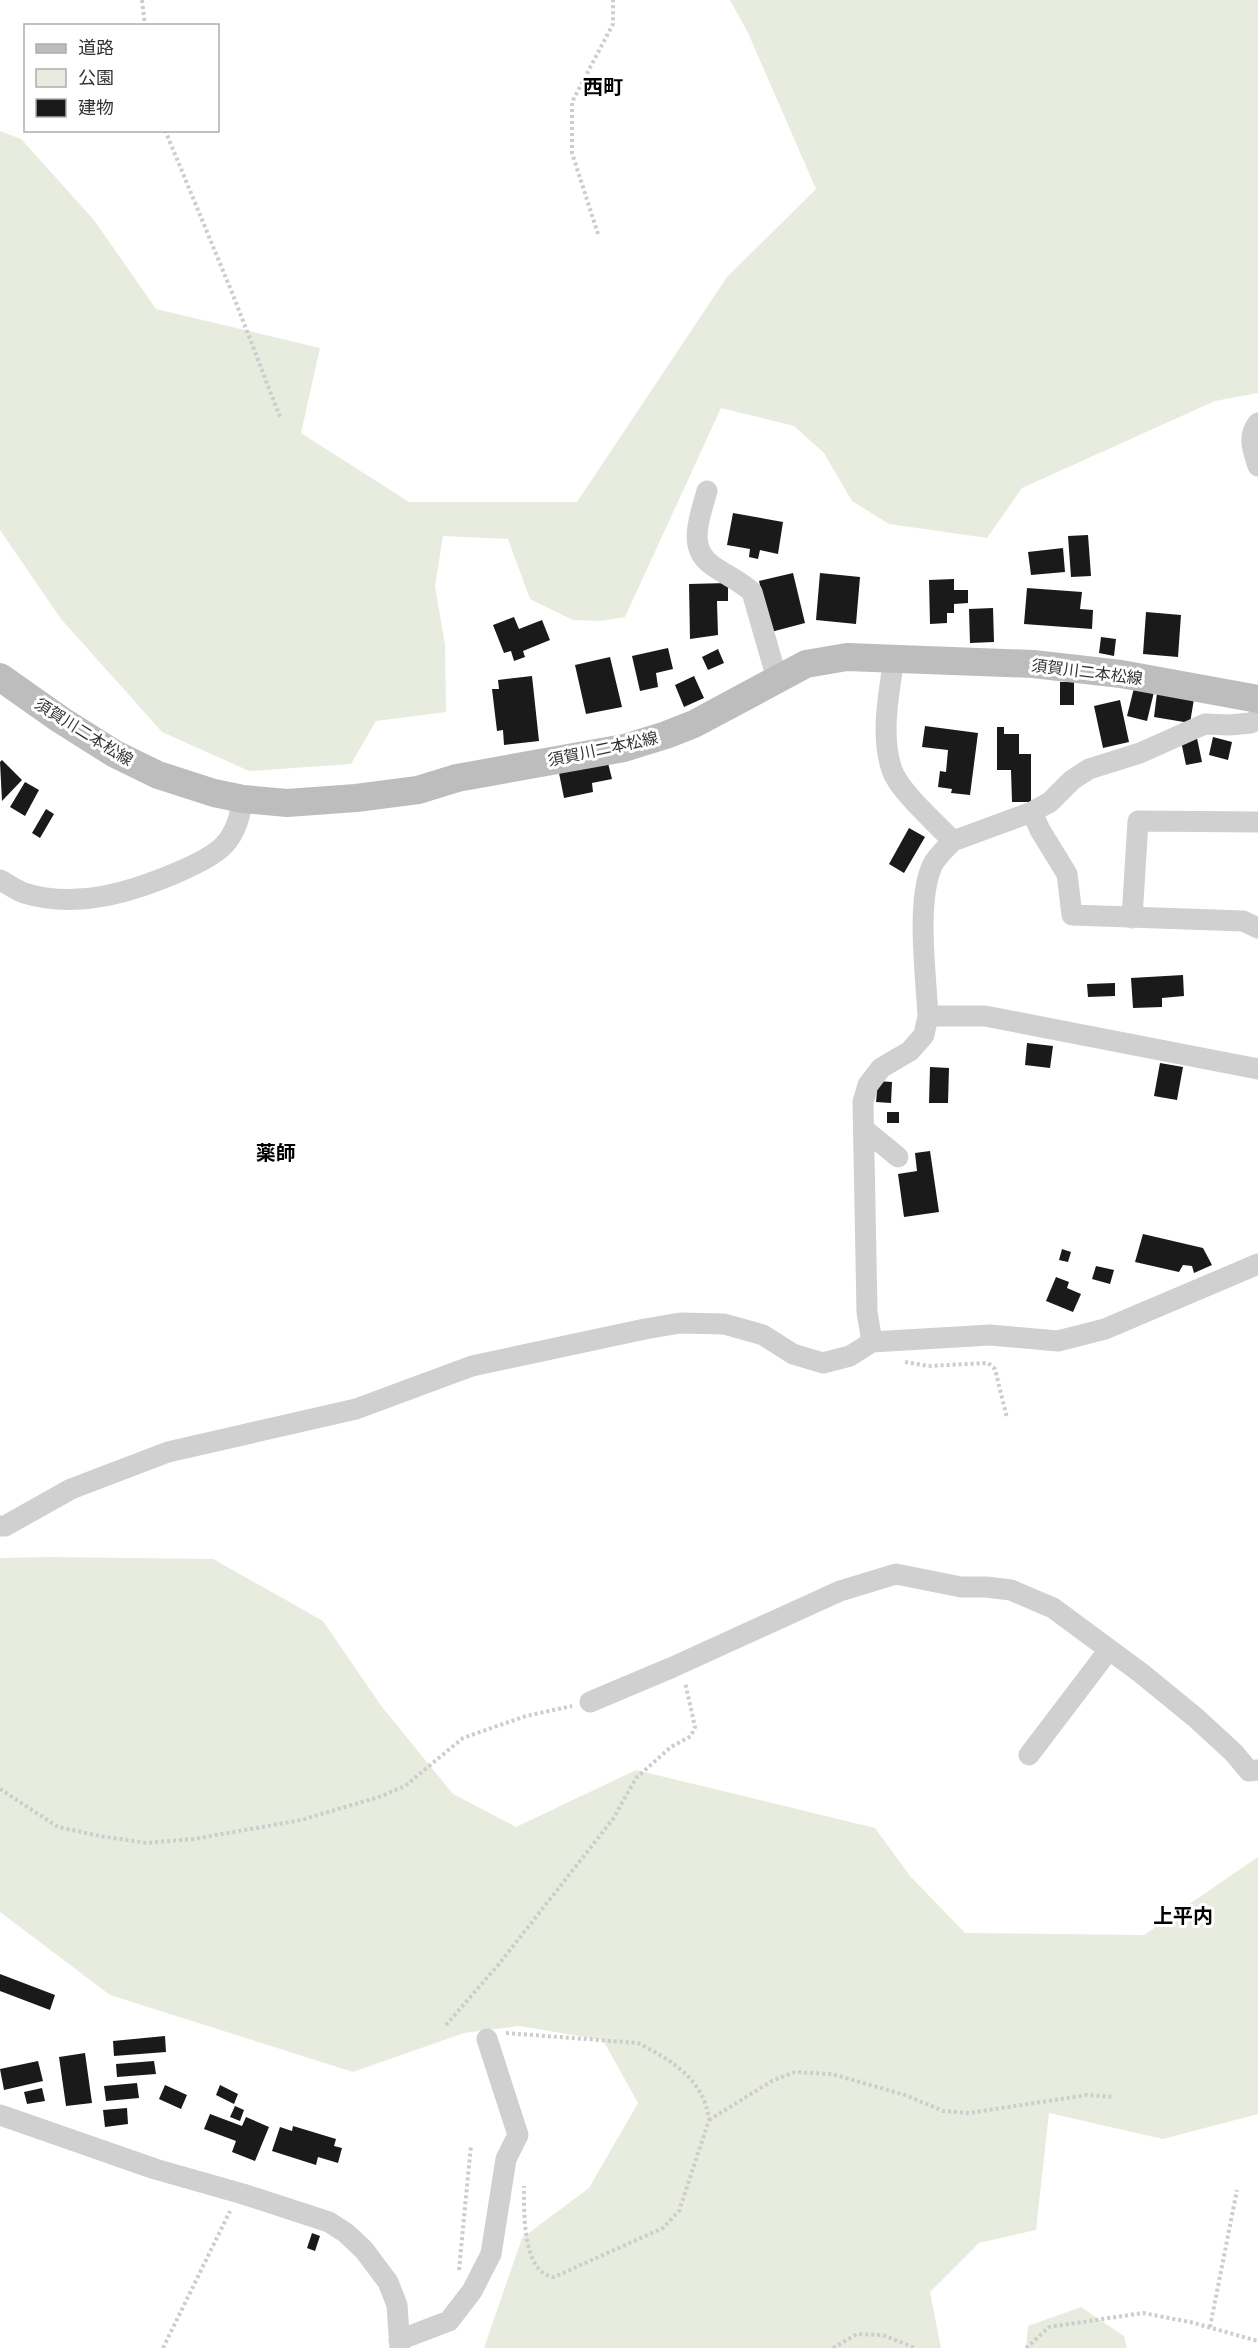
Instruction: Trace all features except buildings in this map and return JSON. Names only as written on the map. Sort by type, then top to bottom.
[{"type":"main road","name":"須賀川二本松線","points":[[0,677],[114,754],[166,778],[214,793],[243,799],[287,803],[366,797],[418,790],[457,778],[624,748],[694,724],[807,664],[847,657],[1033,664],[1121,674],[1258,699]]},
{"type":"street","points":[[1258,423],[1251,433],[1251,446],[1258,466]]},
{"type":"street","points":[[707,491],[698,524],[697,546],[703,558],[752,592],[777,679]]},
{"type":"street","points":[[894,658],[886,718],[892,771],[903,788],[953,841]]},
{"type":"street","points":[[872,1342],[867,1312],[863,1102],[868,1085],[881,1068],[910,1051],[924,1035],[928,1016],[924,915],[927,883],[932,864],[953,841],[1032,812],[1050,802],[1072,780],[1089,769],[1140,753],[1205,724],[1251,723],[1258,718]]},
{"type":"street","points":[[0,880],[24,893],[63,899],[120,894],[150,884],[190,866],[224,846],[238,822],[243,799]]},
{"type":"street","points":[[1032,812],[1040,830],[1067,874],[1072,915],[1243,921],[1258,928]]},
{"type":"street","points":[[1132,918],[1138,822],[1258,822]]},
{"type":"street","points":[[928,1016],[985,1016],[1258,1068]]},
{"type":"street","points":[[864,1130],[898,1157]]},
{"type":"street","points":[[0,1526],[5,1526],[71,1489],[168,1452],[356,1409],[472,1366],[645,1329],[680,1323],[724,1324],[763,1335],[793,1354],[823,1363],[850,1356],[872,1342],[990,1335],[1058,1341],[1105,1329],[1258,1264]]},
{"type":"street","points":[[590,1702],[840,1591],[896,1574],[961,1587],[1011,1590],[1053,1608],[1108,1651],[1141,1673],[1196,1718],[1234,1753],[1249,1771],[1258,1770]]},
{"type":"street","points":[[1029,1755],[1108,1651]]},
{"type":"street","points":[[0,2115],[155,2169],[238,2192],[329,2222],[346,2233],[378,2266],[397,2305],[400,2344],[449,2321],[472,2291],[491,2254],[506,2159],[518,2135],[487,2039]]},
{"type":"path","points":[[142,0],[145,24]]},
{"type":"path","points":[[598,234],[572,153],[572,102],[613,24],[613,0]]},
{"type":"path","points":[[166,132],[280,417]]},
{"type":"path","points":[[872,1342],[888,1360],[928,1366],[988,1363],[995,1369],[1007,1418]]},
{"type":"path","points":[[446,2025],[499,1964],[613,1819],[636,1778],[671,1747],[691,1736],[695,1727],[681,1663]]},
{"type":"path","points":[[0,1789],[58,1827],[147,1843],[194,1839],[301,1820],[379,1797],[405,1786],[463,1738],[526,1716],[590,1702]]},
{"type":"path","points":[[487,2039],[489,2034],[496,2033],[638,2043],[690,2076],[707,2107],[709,2120],[680,2211],[663,2228],[554,2277],[545,2277],[536,2268],[524,2228],[524,2176]]},
{"type":"path","points":[[709,2120],[772,2081],[795,2072],[832,2074],[905,2095],[943,2111],[969,2113],[1086,2095],[1114,2097]]},
{"type":"path","points":[[457,2279],[464,2233],[471,2145]]},
{"type":"path","points":[[1210,2327],[1237,2190]]},
{"type":"path","points":[[163,2348],[238,2192]]},
{"type":"path","points":[[1026,2348],[1049,2326],[1143,2313],[1210,2327],[1258,2341]]},
{"type":"path","points":[[833,2348],[856,2334],[883,2335],[915,2348]]},
{"type":"green space","points":[[730,0],[1258,0],[1258,393],[1215,401],[1022,488],[987,538],[889,524],[852,501],[824,453],[794,426],[721,408],[625,617],[600,621],[573,620],[530,599],[508,539],[443,536],[435,586],[445,645],[446,712],[376,721],[351,764],[249,771],[162,732],[61,619],[0,530],[0,131],[21,139],[94,220],[156,309],[320,348],[301,433],[409,502],[577,502],[727,277],[816,189],[748,33]]},
{"type":"green space","points":[[0,1558],[213,1559],[323,1621],[382,1707],[453,1794],[516,1827],[636,1770],[875,1828],[910,1876],[965,1933],[1144,1935],[1258,1857],[1258,2114],[1163,2139],[1049,2113],[1036,2230],[979,2243],[930,2292],[941,2348],[484,2348],[522,2238],[589,2188],[638,2103],[603,2040],[519,2026],[464,2033],[353,2072],[110,1995],[0,1912]]},
{"type":"green space","points":[[1081,2307],[1124,2336],[1127,2348],[1026,2348],[1028,2326]]},
{"type":"district","name":"西町","points":[[603,87]]},
{"type":"district","name":"薬師","points":[[276,1153]]},
{"type":"district","name":"上平内","points":[[1183,1916]]}]
